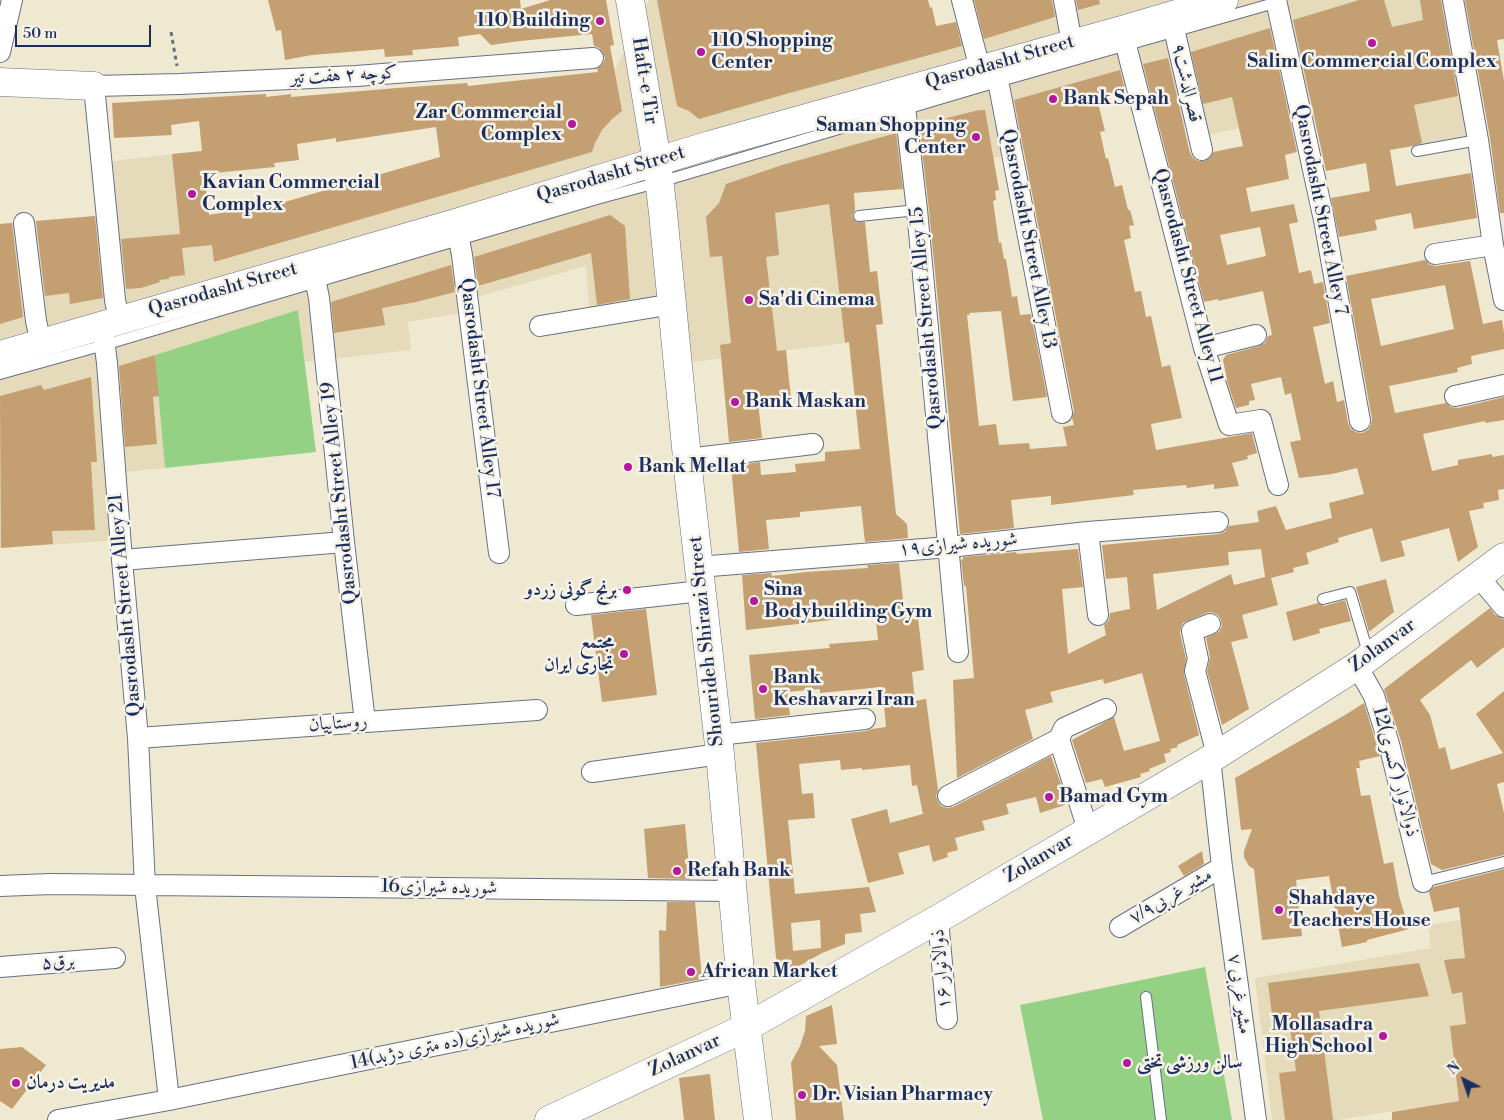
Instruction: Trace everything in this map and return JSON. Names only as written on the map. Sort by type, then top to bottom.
[{"type":"main road","name":"Haft-e Tir","points":[[630,0],[658,172]]},
{"type":"main road","name":"Qasrodasht Street","points":[[0,355],[41,343],[108,330],[458,232],[905,100],[1072,43],[1124,38],[1173,24],[1215,1]]},
{"type":"main road","points":[[0,82],[94,86]]},
{"type":"main road","name":"Shourideh Shirazi Street","points":[[658,172],[719,744],[741,983],[758,1120]]},
{"type":"main road","name":"Zolanvar","points":[[549,1120],[747,1027],[938,919],[1214,756],[1364,661],[1504,557]]},
{"type":"street","points":[[0,52],[12,0]]},
{"type":"street","name":"Qasrodasht Street Alley 13","points":[[962,0],[991,72],[1062,413]]},
{"type":"street","points":[[1064,0],[1072,43]]},
{"type":"street","points":[[1453,0],[1479,143],[1504,300]]},
{"type":"street","name":"Qasrodasht Street Alley 7","points":[[1280,1],[1324,220],[1360,421]]},
{"type":"street","name":"قصرالدشت۹","points":[[1173,24],[1202,150]]},
{"type":"street","name":"Qasrodasht Street Alley 11","points":[[1124,38],[1204,348],[1229,424],[1261,420],[1278,485]]},
{"type":"street","name":"کوچه ۲ هفت تیر","points":[[94,86],[356,76],[594,58]]},
{"type":"street","name":"Qasrodasht Street Alley 21","points":[[94,86],[115,300],[108,330],[107,363],[138,738],[145,886],[169,1100]]},
{"type":"street","name":"Qasrodasht Street Alley 15","points":[[905,100],[958,652]]},
{"type":"street","points":[[24,223],[36,321],[41,343]]},
{"type":"street","name":"Qasrodasht Street Alley 17","points":[[458,232],[499,553]]},
{"type":"street","points":[[1435,254],[1494,245]]},
{"type":"street","name":"Qasrodasht Street Alley 19","points":[[314,273],[320,298],[344,542],[365,722]]},
{"type":"street","points":[[540,326],[673,304]]},
{"type":"street","points":[[1204,348],[1256,335]]},
{"type":"street","points":[[1455,396],[1504,385]]},
{"type":"street","points":[[687,458],[813,444]]},
{"type":"street","name":"شوریده شیرازی۱۹","points":[[576,605],[700,579],[949,547],[1088,532],[1218,522]]},
{"type":"street","points":[[1088,532],[1098,615]]},
{"type":"street","points":[[122,560],[344,542]]},
{"type":"street","points":[[1478,576],[1504,607]]},
{"type":"street","name":"مشیر غربی ۷","points":[[1210,624],[1192,631],[1198,659],[1195,671],[1214,756],[1222,867],[1256,1120]]},
{"type":"street","name":"12ذوالانوار (کسری)","points":[[1364,661],[1389,744],[1424,882]]},
{"type":"street","points":[[948,796],[1059,739],[1064,728],[1106,709]]},
{"type":"street","name":"روستاییان","points":[[138,738],[537,710]]},
{"type":"street","points":[[592,772],[719,744],[865,718]]},
{"type":"street","points":[[1059,739],[1088,830]]},
{"type":"street","name":"۷/۹مشیر غربی","points":[[1120,927],[1222,867]]},
{"type":"street","name":"شوریده شیرازی16","points":[[0,886],[51,884],[733,891]]},
{"type":"street","name":"ذوالانوار ۱۶","points":[[938,919],[947,1018]]},
{"type":"street","name":"برق۵","points":[[0,967],[115,958]]},
{"type":"street","name":"14شوریده شیرازی(ده متری دژبد)","points":[[58,1120],[169,1100],[741,983]]},
{"type":"lane","points":[[1173,24],[1280,1]]},
{"type":"lane","points":[[991,72],[1124,38]]},
{"type":"lane","points":[[1417,151],[1479,143]]},
{"type":"lane","points":[[859,216],[917,210]]},
{"type":"lane","points":[[0,374],[108,330]]},
{"type":"lane","points":[[1323,599],[1350,592],[1364,661]]},
{"type":"lane","points":[[1424,882],[1504,862]]},
{"type":"lane","points":[[1146,997],[1161,1120]]},
{"type":"path","points":[[171,32],[180,84]]},
{"type":"shaded area","points":[[649,0],[888,0],[939,40],[964,39],[953,0],[1504,0],[1504,39],[1467,46],[1473,135],[1405,148],[1392,91],[1356,84],[1292,101],[1286,117],[1205,136],[1201,119],[1155,130],[1128,89],[1068,110],[1066,139],[954,169],[974,249],[912,256],[900,163],[826,170],[845,343],[676,364],[668,306],[590,317],[586,266],[463,301],[465,312],[408,322],[411,350],[305,362],[298,310],[156,355],[165,468],[114,473],[122,540],[0,548],[0,224],[96,216],[103,162],[202,151],[209,214],[271,206],[478,146],[504,82],[615,70]]},
{"type":"shaded area","name":"Mollasadra High School","points":[[1504,913],[1504,1094],[1337,1120],[1272,1120],[1255,978],[1431,948],[1428,925]]},
{"type":"green space","points":[[298,310],[316,452],[165,468],[155,355]]},
{"type":"green space","name":"سالن ورزشی تختی","points":[[1205,967],[1232,1120],[1043,1120],[1020,1005]]},
{"type":"building","points":[[268,0],[520,0],[521,9],[550,0],[606,0],[614,45],[610,46],[622,111],[602,130],[592,152],[214,262],[212,245],[182,248],[185,275],[169,277],[169,279],[159,280],[160,282],[141,288],[126,289],[121,239],[180,234],[172,154],[202,151],[199,121],[171,125],[172,135],[114,138],[112,103],[266,94],[266,97],[291,94],[291,97],[467,83],[468,86],[598,72],[597,69],[603,64],[605,58],[602,51],[594,46],[592,34],[491,45],[480,34],[458,37],[459,46],[412,50],[413,55],[385,57],[384,49],[312,55],[285,60],[281,30],[276,31]],"holes":[[[436,127],[440,157],[271,206],[209,215],[204,174],[275,167],[274,163],[299,160],[297,144],[336,138],[336,142]]]},
{"type":"building","points":[[657,0],[928,0],[930,8],[932,7],[936,26],[956,22],[962,46],[699,119],[689,111],[677,106]]},
{"type":"building","points":[[974,0],[1052,0],[1055,17],[984,39]]},
{"type":"building","points":[[1076,0],[1099,0],[1100,4],[1078,10]]},
{"type":"building","points":[[1359,0],[1384,0],[1392,27],[1423,20],[1420,0],[1441,0],[1458,96],[1414,105],[1422,143],[1390,150],[1396,186],[1471,173],[1477,218],[1414,229],[1411,213],[1375,220],[1377,230],[1339,237],[1331,198],[1370,191],[1366,163],[1326,171],[1293,20]]},
{"type":"building","points":[[1465,0],[1504,0],[1504,39],[1497,40],[1504,81],[1504,213],[1500,213],[1490,138]]},
{"type":"building","points":[[1270,28],[1297,152],[1285,155],[1289,179],[1246,188],[1251,212],[1294,204],[1298,222],[1289,224],[1299,273],[1311,270],[1314,284],[1323,282],[1330,323],[1313,327],[1325,384],[1333,381],[1337,402],[1344,400],[1348,423],[1351,429],[1362,433],[1368,430],[1372,419],[1346,276],[1425,260],[1430,265],[1436,266],[1470,261],[1483,324],[1502,320],[1504,349],[1471,356],[1472,364],[1457,368],[1458,372],[1389,386],[1395,413],[1446,403],[1451,407],[1458,408],[1504,397],[1504,420],[1485,423],[1485,421],[1423,434],[1432,471],[1458,465],[1458,460],[1492,454],[1492,457],[1504,455],[1504,489],[1498,490],[1499,500],[1483,503],[1484,508],[1469,511],[1478,547],[1458,562],[1449,528],[1401,541],[1405,556],[1381,562],[1372,528],[1338,538],[1339,542],[1306,553],[1309,564],[1293,568],[1294,572],[1271,578],[1278,605],[1242,615],[1248,638],[1231,642],[1249,709],[1222,725],[1207,671],[1210,657],[1206,638],[1219,632],[1222,626],[1221,620],[1218,615],[1211,612],[1183,623],[1180,633],[1186,659],[1184,674],[1199,735],[1177,745],[1178,747],[1170,749],[1171,752],[1164,754],[1166,762],[1140,774],[1141,777],[1105,787],[1102,779],[1086,783],[1072,740],[1114,717],[1124,751],[1160,741],[1142,673],[1104,684],[1103,679],[1050,692],[1053,702],[1025,710],[1033,739],[957,778],[953,680],[974,678],[966,586],[964,586],[961,560],[963,557],[1078,549],[1083,587],[1062,589],[1068,654],[1106,635],[1104,625],[1109,620],[1110,613],[1130,609],[1127,577],[1106,579],[1102,545],[1219,534],[1225,532],[1229,526],[1259,522],[1257,511],[1276,506],[1286,530],[1332,518],[1329,503],[1364,494],[1357,468],[1332,474],[1299,478],[1290,442],[1301,440],[1291,393],[1285,395],[1281,377],[1251,384],[1255,400],[1249,401],[1249,405],[1236,408],[1223,360],[1226,355],[1265,343],[1268,336],[1272,335],[1263,291],[1218,301],[1218,299],[1204,302],[1143,64],[1168,58],[1190,153],[1198,161],[1205,161],[1210,158],[1213,152],[1243,146],[1232,97],[1203,104],[1191,52]],"holes":[[[1260,227],[1266,256],[1227,265],[1220,235]],[[1445,285],[1454,329],[1381,346],[1371,299]],[[1261,549],[1265,577],[1234,585],[1231,574],[1157,610],[1153,574],[1229,565],[1228,552]]]},
{"type":"building","points":[[1120,70],[1125,90],[1097,99],[1105,131],[1100,132],[1115,187],[1122,185],[1134,225],[1129,226],[1131,238],[1124,240],[1135,292],[1141,291],[1146,317],[1151,316],[1162,367],[1170,365],[1182,418],[1151,424],[1156,450],[1252,433],[1257,453],[1247,456],[1248,459],[1232,463],[1239,486],[1214,489],[1214,484],[1187,488],[1186,485],[1133,490],[1134,495],[1051,505],[1051,496],[1011,500],[1014,528],[960,534],[929,209],[919,125],[985,110],[999,190],[995,191],[996,200],[993,201],[999,243],[1001,242],[1004,259],[1006,259],[1012,297],[1017,296],[1020,315],[1031,314],[1047,397],[1013,401],[1001,311],[969,313],[970,315],[967,315],[979,426],[996,424],[999,445],[1029,443],[1030,449],[1067,446],[1063,427],[1074,425],[1072,418],[1074,411],[1014,100]]},
{"type":"building","points":[[896,133],[903,189],[854,193],[855,210],[852,216],[856,222],[865,222],[870,272],[877,271],[883,324],[876,325],[896,514],[907,524],[908,538],[865,542],[861,506],[800,512],[800,517],[766,520],[769,549],[739,552],[731,466],[760,462],[761,475],[796,472],[795,464],[825,461],[825,452],[860,449],[849,342],[845,343],[829,204],[775,213],[779,255],[766,257],[777,351],[786,350],[791,399],[758,402],[762,438],[729,442],[720,345],[731,343],[722,256],[710,257],[706,217],[719,203],[726,184],[782,165]]},
{"type":"building","points":[[610,215],[625,226],[630,299],[597,305],[591,253],[478,286],[474,257]]},
{"type":"building","points":[[95,216],[103,298],[70,304],[69,293],[45,296],[36,221]]},
{"type":"building","points":[[12,223],[23,317],[0,324],[0,224]]},
{"type":"building","points":[[451,265],[455,292],[382,308],[385,325],[334,333],[331,302]]},
{"type":"building","points":[[155,355],[159,396],[153,397],[157,444],[125,447],[119,366]]},
{"type":"building","points":[[91,377],[97,462],[91,462],[95,530],[52,531],[53,544],[1,548],[0,396],[41,385],[44,390]]},
{"type":"building","points":[[899,563],[905,619],[918,618],[924,670],[912,672],[915,701],[926,699],[938,790],[936,796],[941,806],[953,807],[1051,756],[1063,790],[1061,791],[1065,805],[1040,813],[1036,797],[1006,804],[1009,814],[982,821],[985,830],[955,838],[958,850],[947,853],[948,857],[933,862],[929,845],[898,853],[904,874],[868,883],[851,819],[887,809],[890,823],[923,814],[917,785],[912,786],[910,765],[862,770],[862,768],[841,770],[840,760],[799,764],[802,794],[813,793],[815,818],[788,820],[795,894],[869,887],[876,912],[860,914],[862,932],[845,934],[845,944],[822,953],[787,973],[783,967],[777,968],[756,743],[866,731],[886,727],[882,687],[820,693],[820,689],[787,692],[790,715],[755,719],[749,655],[830,648],[829,644],[878,640],[875,612],[840,616],[840,619],[746,630],[742,575],[771,573],[772,576],[868,568],[867,565]],"holes":[[[820,920],[821,948],[793,951],[791,923]]]},
{"type":"building","points":[[1386,579],[1394,612],[1369,632],[1356,587]]},
{"type":"building","points":[[1345,600],[1351,621],[1319,629],[1320,633],[1293,641],[1286,612],[1318,603],[1324,606]]},
{"type":"building","points":[[1490,608],[1495,615],[1504,619],[1504,647],[1477,668],[1471,660],[1420,700],[1430,715],[1439,749],[1445,747],[1451,770],[1503,753],[1476,714],[1504,691],[1504,782],[1497,784],[1504,813],[1504,855],[1442,870],[1431,864],[1401,741],[1384,689]]},
{"type":"building","name":"مجتمع تجاری ایران","points":[[646,609],[657,695],[602,702],[591,615]]},
{"type":"building","points":[[1364,703],[1380,756],[1359,761],[1360,768],[1356,768],[1361,796],[1370,795],[1384,864],[1393,862],[1399,896],[1409,929],[1367,940],[1367,942],[1342,947],[1329,876],[1296,880],[1302,936],[1262,940],[1254,869],[1249,866],[1244,857],[1244,851],[1252,829],[1241,830],[1235,778]]},
{"type":"building","points":[[685,824],[690,879],[648,878],[644,829]]},
{"type":"building","points":[[1202,851],[1204,864],[1184,876],[1178,866]]},
{"type":"building","points":[[1504,869],[1504,1120],[1392,1120],[1392,1112],[1459,1101],[1450,1026],[1466,1024],[1462,992],[1452,994],[1444,960],[1465,958],[1459,907],[1434,912],[1429,892],[1433,887]]},
{"type":"building","points":[[667,902],[695,902],[702,979],[660,987],[659,930],[666,931]]},
{"type":"building","points":[[1419,963],[1429,996],[1319,1011],[1333,1120],[1285,1120],[1279,1073],[1296,1071],[1290,1028],[1274,1030],[1268,983]]},
{"type":"building","points":[[832,1005],[837,1044],[819,1046],[837,1065],[844,1120],[796,1120],[791,1063],[805,1031],[806,1016]]},
{"type":"building","name":"مدیریت درمان","points":[[22,1047],[46,1065],[12,1109],[0,1101],[0,1049]]},
{"type":"building","points":[[710,1074],[715,1120],[684,1120],[679,1078]]},
{"type":"place","name":"110 Building","points":[[600,21]]},
{"type":"place","name":"Salim Commercial Complex","points":[[1372,43]]},
{"type":"place","name":"110 Shopping Center","points":[[701,52]]},
{"type":"place","name":"Bank Sepah","points":[[1053,99]]},
{"type":"place","name":"Zar Commercial Complex","points":[[572,124]]},
{"type":"place","name":"Saman Shopping Center","points":[[976,137]]},
{"type":"place","name":"Kavian Commercial Complex","points":[[192,194]]},
{"type":"place","name":"Sa'di Cinema","points":[[749,300]]},
{"type":"place","name":"Bank Maskan","points":[[735,402]]},
{"type":"place","name":"Bank Mellat","points":[[628,467]]},
{"type":"place","name":"برنج گونی زردو","points":[[627,590]]},
{"type":"place","name":"Sina Bodybuilding Gym","points":[[754,601]]},
{"type":"place","name":"مجتمع تجاری ایران","points":[[624,654]]},
{"type":"place","name":"Bank Keshavarzi Iran","points":[[763,689]]},
{"type":"place","name":"Bamad Gym","points":[[1049,797]]},
{"type":"place","name":"Refah Bank","points":[[677,871]]},
{"type":"place","name":"Shahdaye Teachers House","points":[[1279,910]]},
{"type":"place","name":"African Market","points":[[691,972]]},
{"type":"place","name":"Mollasadra High School","points":[[1383,1036]]},
{"type":"place","name":"سالن ورزشی تختی","points":[[1127,1063]]},
{"type":"place","name":"مدیریت درمان","points":[[16,1083]]},
{"type":"place","name":"Dr. Visian Pharmacy","points":[[802,1095]]}]
